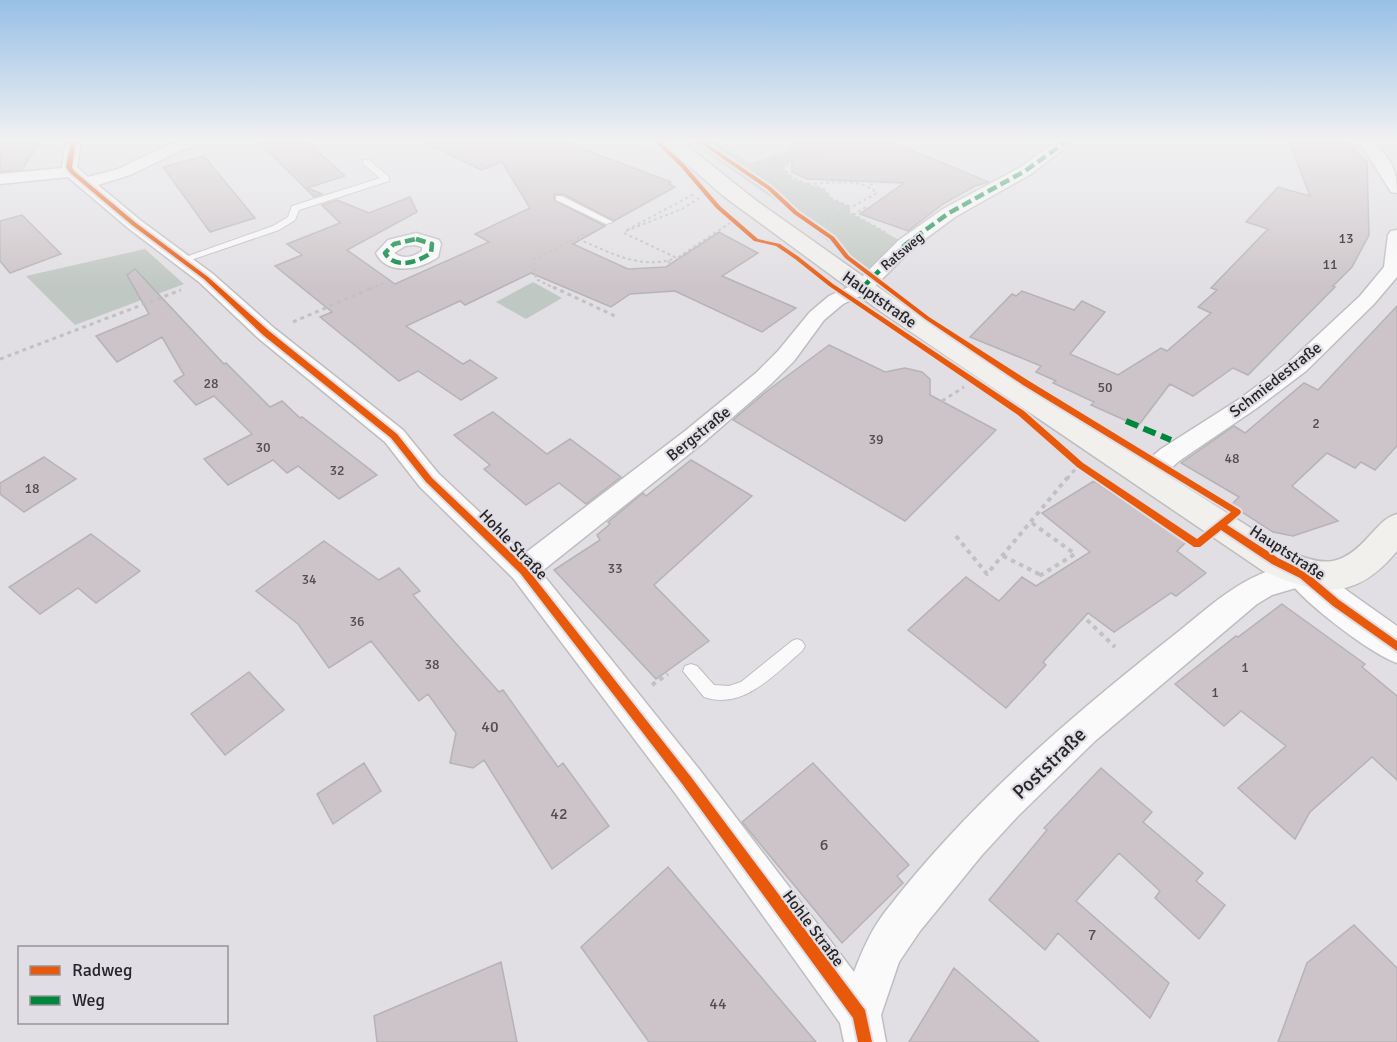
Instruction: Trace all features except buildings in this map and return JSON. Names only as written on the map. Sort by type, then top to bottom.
[{"type":"main road","name":"Hauptstraße","points":[[726,190],[862,288],[970,362],[1275,561],[1303,575]]},
{"type":"main road","points":[[1303,575],[1330,579],[1351,572],[1368,562],[1397,527]]},
{"type":"street","name":"Hohle Straße","points":[[94,190],[134,224],[206,278],[266,333],[394,436],[429,480],[523,570],[687,781],[862,1028]]},
{"type":"street","name":"Ratsweg","points":[[862,288],[906,244],[949,213],[991,190]]},
{"type":"street","name":"Schmiedestraße","points":[[1145,477],[1185,445],[1249,403],[1298,366],[1367,300],[1395,269],[1397,235]]},
{"type":"street","name":"Bergstraße","points":[[523,570],[694,437],[764,378],[786,356],[817,316],[836,300],[862,288]]},
{"type":"street","name":"Hauptstraße","points":[[1303,575],[1336,603],[1397,647]]},
{"type":"street","name":"Poststraße","points":[[862,1028],[871,978],[891,938],[970,838],[1081,731],[1246,596],[1263,586],[1303,575]]},
{"type":"lane","points":[[182,260],[276,228],[292,218],[295,208],[351,190]]},
{"type":"lane","points":[[559,198],[609,222]]},
{"type":"lane","points":[[691,671],[710,692],[729,693],[746,687],[797,645]]},
{"type":"path","points":[[825,190],[832,199],[849,206],[849,212]]},
{"type":"path","points":[[814,227],[849,212],[863,200],[877,193],[874,190]]},
{"type":"path","points":[[623,232],[682,209],[702,197]]},
{"type":"path","points":[[623,232],[684,199]]},
{"type":"path","points":[[854,215],[866,207],[869,208]]},
{"type":"path","points":[[849,212],[906,244]]},
{"type":"path","points":[[615,316],[548,288],[536,279],[533,260],[609,222],[623,232],[677,258]]},
{"type":"path","points":[[578,238],[635,263],[668,261],[677,258],[731,222]]},
{"type":"path","points":[[668,261],[672,267]]},
{"type":"path","points":[[0,359],[191,286]]},
{"type":"path","points":[[286,325],[325,308]]},
{"type":"path","points":[[942,401],[963,387]]},
{"type":"path","points":[[956,536],[987,574],[1032,523],[1037,512],[1080,465]]},
{"type":"path","points":[[1032,523],[1075,554],[1041,575]]},
{"type":"path","points":[[1003,556],[1041,575],[1047,581]]},
{"type":"path","points":[[1087,620],[1115,647]]},
{"type":"path","points":[[660,679],[669,673]]},
{"type":"shaded area","points":[[760,190],[825,190],[832,199],[849,206],[849,212],[906,244],[873,276]]},
{"type":"shaded area","points":[[145,249],[184,284],[75,325],[26,276]]},
{"type":"shaded area","points":[[533,282],[562,298],[526,319],[496,302]]},
{"type":"marked path","points":[[862,288],[906,244],[949,213],[991,190]]},
{"type":"marked path","points":[[416,239],[432,244],[431,253],[421,259],[403,263],[387,257],[385,253],[394,244],[416,239]]},
{"type":"marked path","points":[[1126,421],[1171,440]]},
{"type":"cycle path","points":[[93,190],[134,224],[206,278],[266,333],[394,436],[429,480],[523,570],[687,781],[860,1015],[865,1042]]},
{"type":"cycle path","points":[[703,190],[718,207],[756,240],[778,245],[797,258],[831,285],[1021,413],[1080,465],[1197,544],[1237,512],[1026,383],[927,318],[847,257],[832,238],[796,213],[771,190]]},
{"type":"cycle path","points":[[1221,525],[1275,561],[1303,575],[1336,603],[1397,647]]}]
